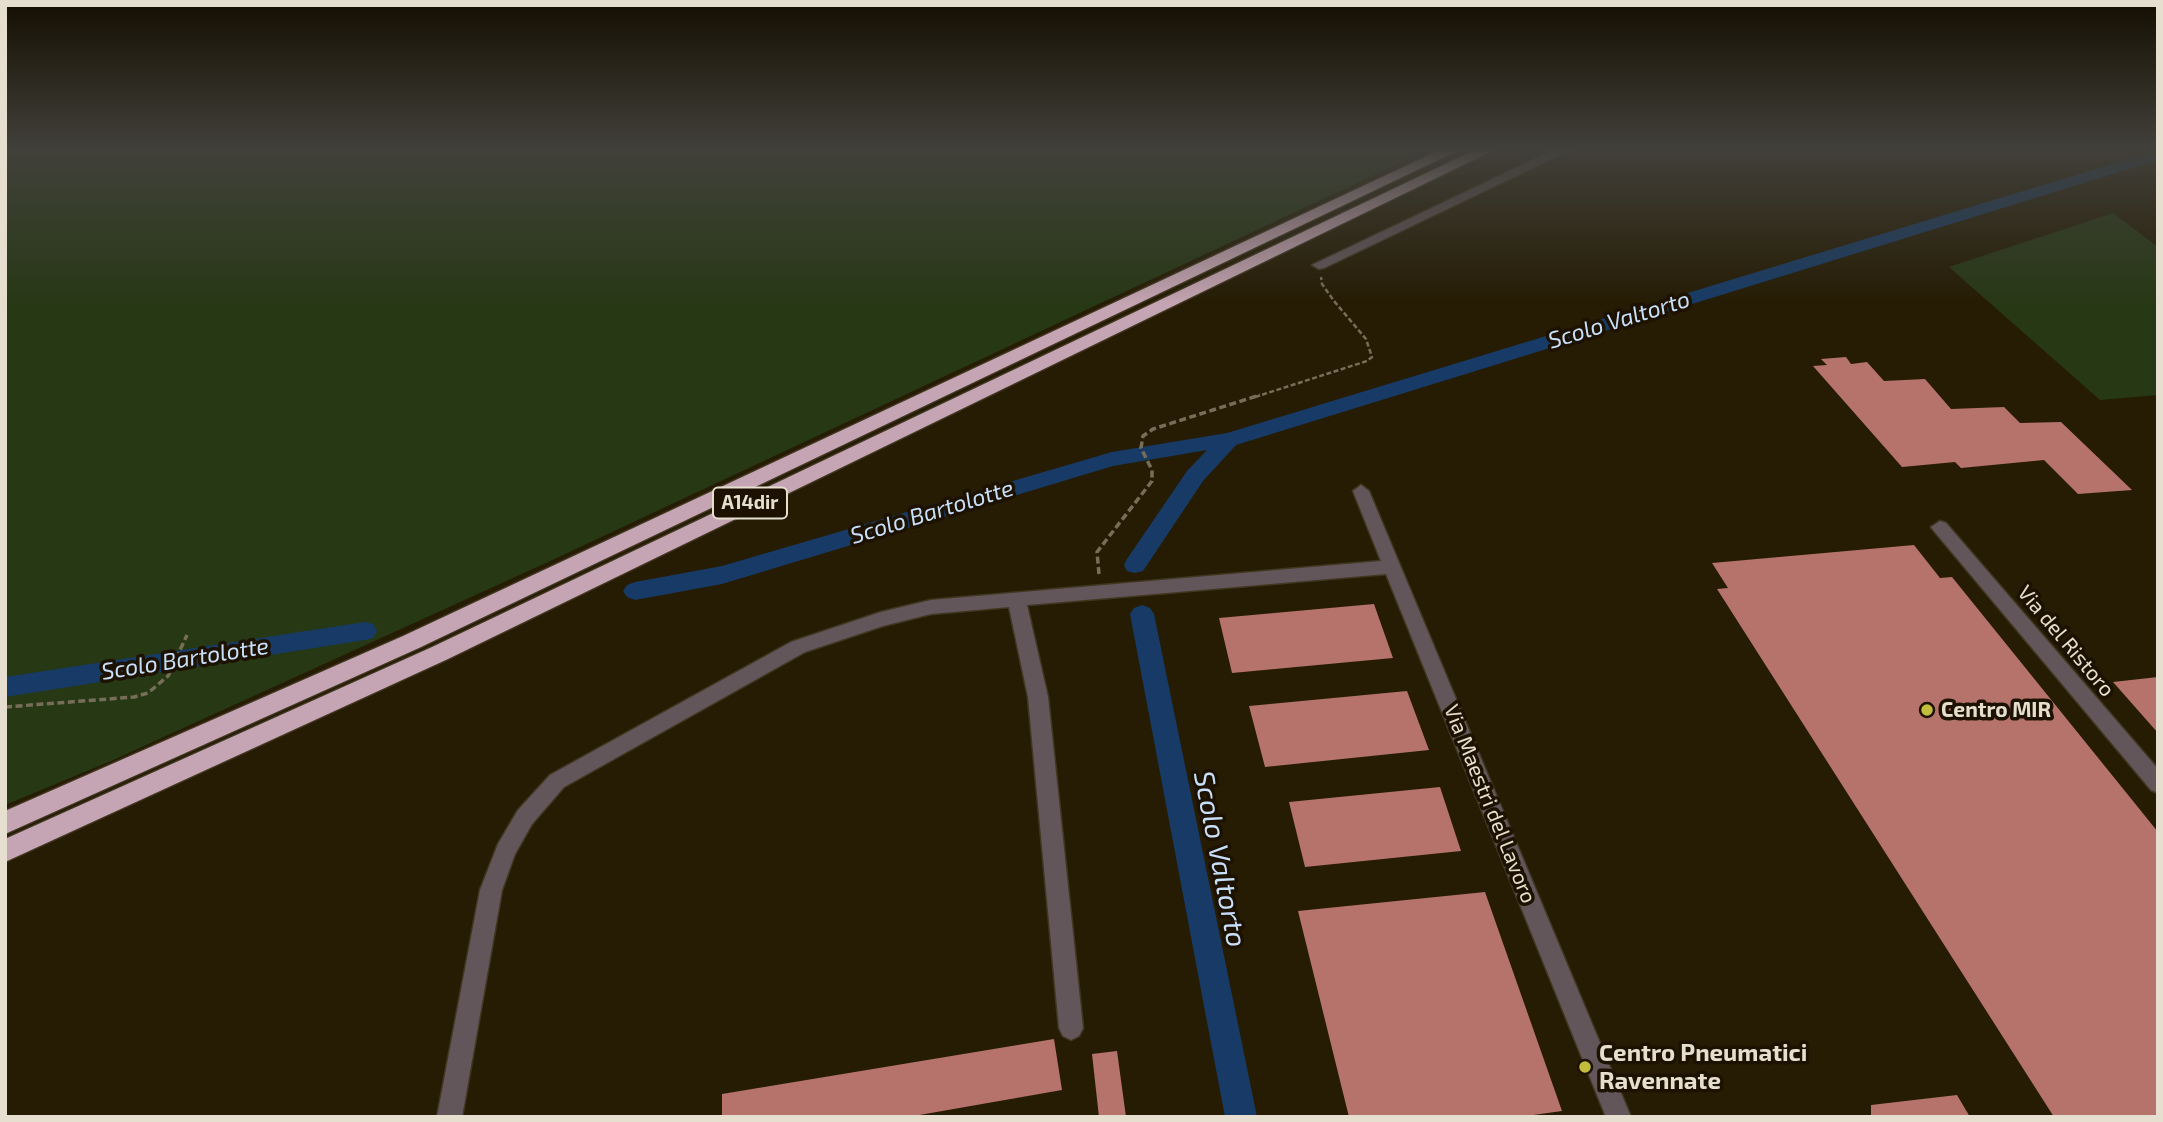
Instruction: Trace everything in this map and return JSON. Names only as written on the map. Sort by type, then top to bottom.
[{"type":"highway","name":"A14dir","points":[[5,823],[411,642],[1345,200]]},
{"type":"highway","name":"A14dir","points":[[5,851],[440,653],[1382,200]]},
{"type":"street","points":[[1319,265],[1457,200]]},
{"type":"street","name":"Via Maestri del Lavoro","points":[[1361,491],[1619,1117]]},
{"type":"street","name":"Via del Ristoro","points":[[1940,527],[2158,784]]},
{"type":"street","points":[[449,1117],[491,890],[506,851],[525,817],[558,781],[798,647],[881,619],[931,607],[1391,567]]},
{"type":"street","points":[[1016,599],[1038,698],[1071,1028]]},
{"type":"path","points":[[1100,592],[1097,552],[1152,481],[1153,470],[1141,448],[1143,436],[1153,429],[1367,361],[1372,357],[1366,339],[1322,284],[1319,265]]},
{"type":"path","points":[[5,707],[134,698],[148,693],[162,683],[187,635]]},
{"type":"green space","points":[[5,200],[1320,200],[548,562],[111,761],[5,805]]},
{"type":"green space","points":[[2113,213],[2158,247],[2158,395],[2100,400],[1949,267]]},
{"type":"building","points":[[1846,357],[1851,364],[1867,362],[1884,381],[1925,379],[1951,409],[2004,407],[2020,423],[2061,422],[2132,490],[2078,494],[2044,460],[1961,468],[1955,462],[1902,467],[1813,366],[1827,365],[1821,359]]},
{"type":"building","name":"Centro MIR","points":[[1914,545],[1940,578],[1952,577],[2158,832],[2158,1117],[2054,1117],[1717,589],[1728,588],[1712,563]]},
{"type":"building","points":[[1374,604],[1393,658],[1232,673],[1219,618]]},
{"type":"building","points":[[2158,677],[2158,733],[2113,682]]},
{"type":"building","points":[[1407,691],[1429,750],[1265,767],[1249,706]]},
{"type":"building","points":[[1440,787],[1461,851],[1305,867],[1289,802]]},
{"type":"building","points":[[1485,892],[1562,1111],[1519,1117],[1349,1117],[1298,911]]},
{"type":"building","points":[[1054,1039],[1062,1090],[908,1117],[722,1117],[722,1094]]},
{"type":"building","points":[[1117,1051],[1126,1117],[1099,1117],[1092,1054]]},
{"type":"building","points":[[1957,1095],[1970,1117],[1871,1117],[1871,1105]]},
{"type":"waterway","name":"Scolo Valtorto","points":[[1229,440],[2010,200]]},
{"type":"waterway","name":"Scolo Bartolotte","points":[[635,591],[722,575],[1112,459],[1229,440]]},
{"type":"waterway","name":"Scolo Valtorto","points":[[1135,565],[1195,476],[1229,440]]},
{"type":"waterway","name":"Scolo Valtorto","points":[[1142,614],[1241,1117]]},
{"type":"waterway","name":"Scolo Bartolotte","points":[[5,687],[365,631]]},
{"type":"place","name":"Centro MIR","points":[[1927,710]]},
{"type":"place","name":"Centro Pneumatici Ravennate","points":[[1585,1067]]}]
